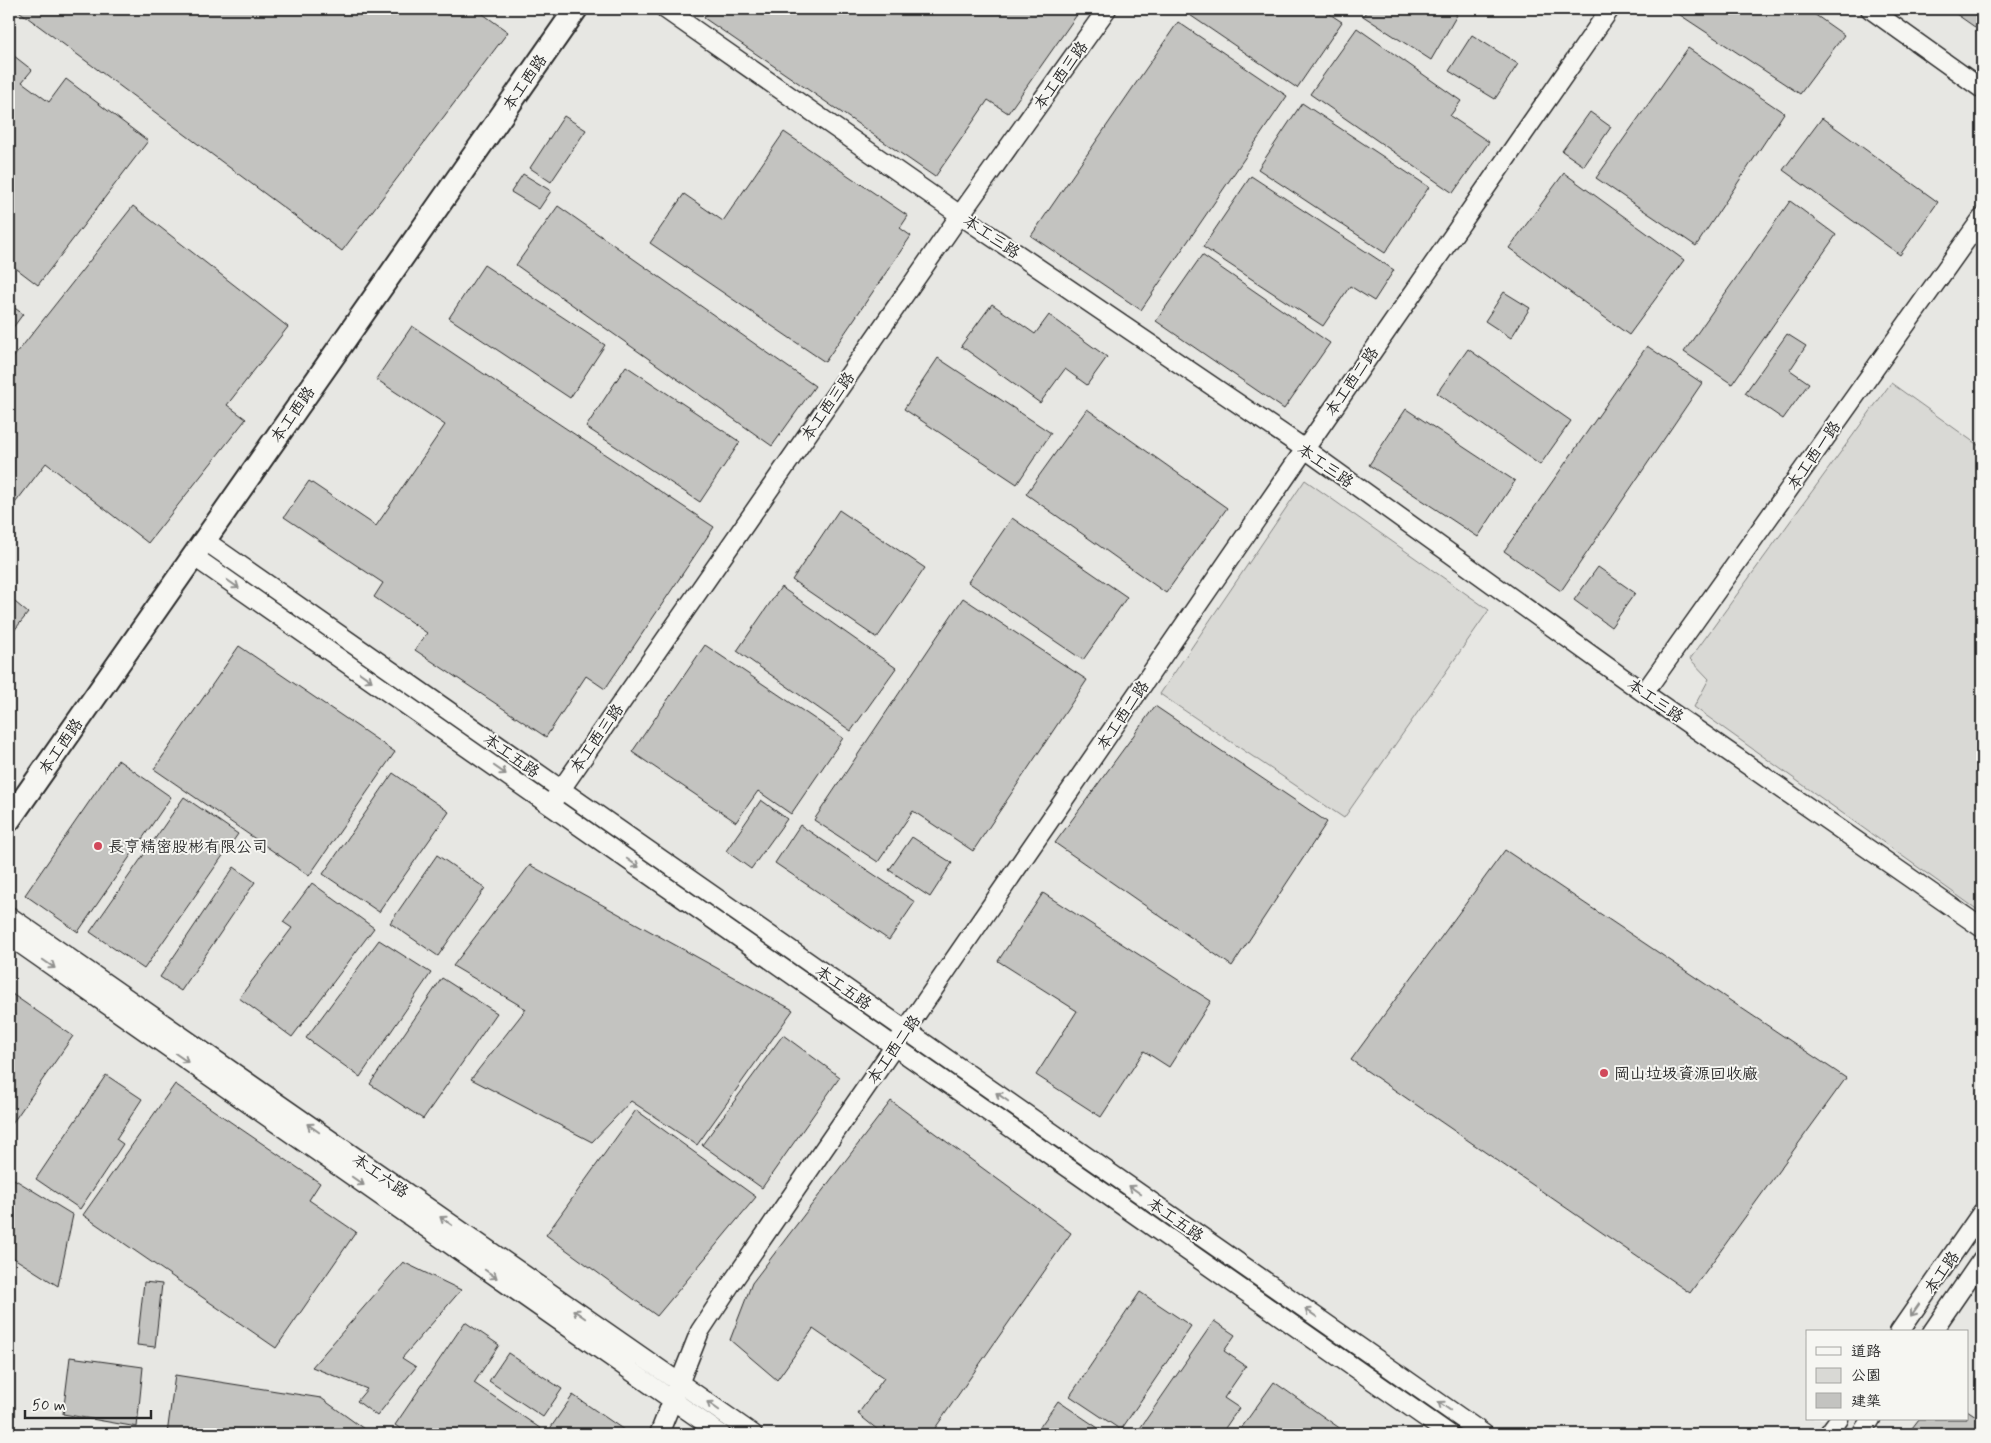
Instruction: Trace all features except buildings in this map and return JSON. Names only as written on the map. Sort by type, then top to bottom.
[{"type":"street","name":"本工西路","points":[[9,820],[576,9]]},
{"type":"street","name":"本工三路","points":[[665,9],[960,215],[1305,449],[1644,692],[1982,928]]},
{"type":"street","name":"本工西三路","points":[[550,805],[960,215],[1107,9]]},
{"type":"street","name":"本工西二路","points":[[659,1434],[700,1332],[1305,449],[1610,9]]},
{"type":"street","points":[[1870,9],[1982,88]]},
{"type":"street","name":"本工西一路","points":[[1644,692],[1982,218]]},
{"type":"street","name":"本工五路","points":[[199,548],[561,789],[1484,1434]]},
{"type":"street","name":"本工五路","points":[[199,548],[550,805],[1449,1434]]},
{"type":"street","name":"本工六路","points":[[9,916],[753,1434]]},
{"type":"street","name":"本工六路","points":[[9,936],[721,1434]]},
{"type":"street","name":"本工路","points":[[1901,1330],[1982,1212]]},
{"type":"street","name":"本工路","points":[[1933,1330],[1982,1259]]},
{"type":"street","points":[[1828,1434],[1838,1420]]},
{"type":"street","points":[[1861,1434],[1870,1420]]},
{"type":"shaded area","points":[[9,9],[1982,9],[1982,1434],[9,1434]]},
{"type":"green space","points":[[1891,383],[1982,448],[1982,913],[1694,707],[1709,679],[1690,659]]},
{"type":"green space","points":[[1305,480],[1489,610],[1344,818],[1160,694]]},
{"type":"place","name":"長亨精密股彬有限公司","points":[[98,846]]},
{"type":"place","name":"岡山垃圾資源回收廠","points":[[1604,1073]]}]
